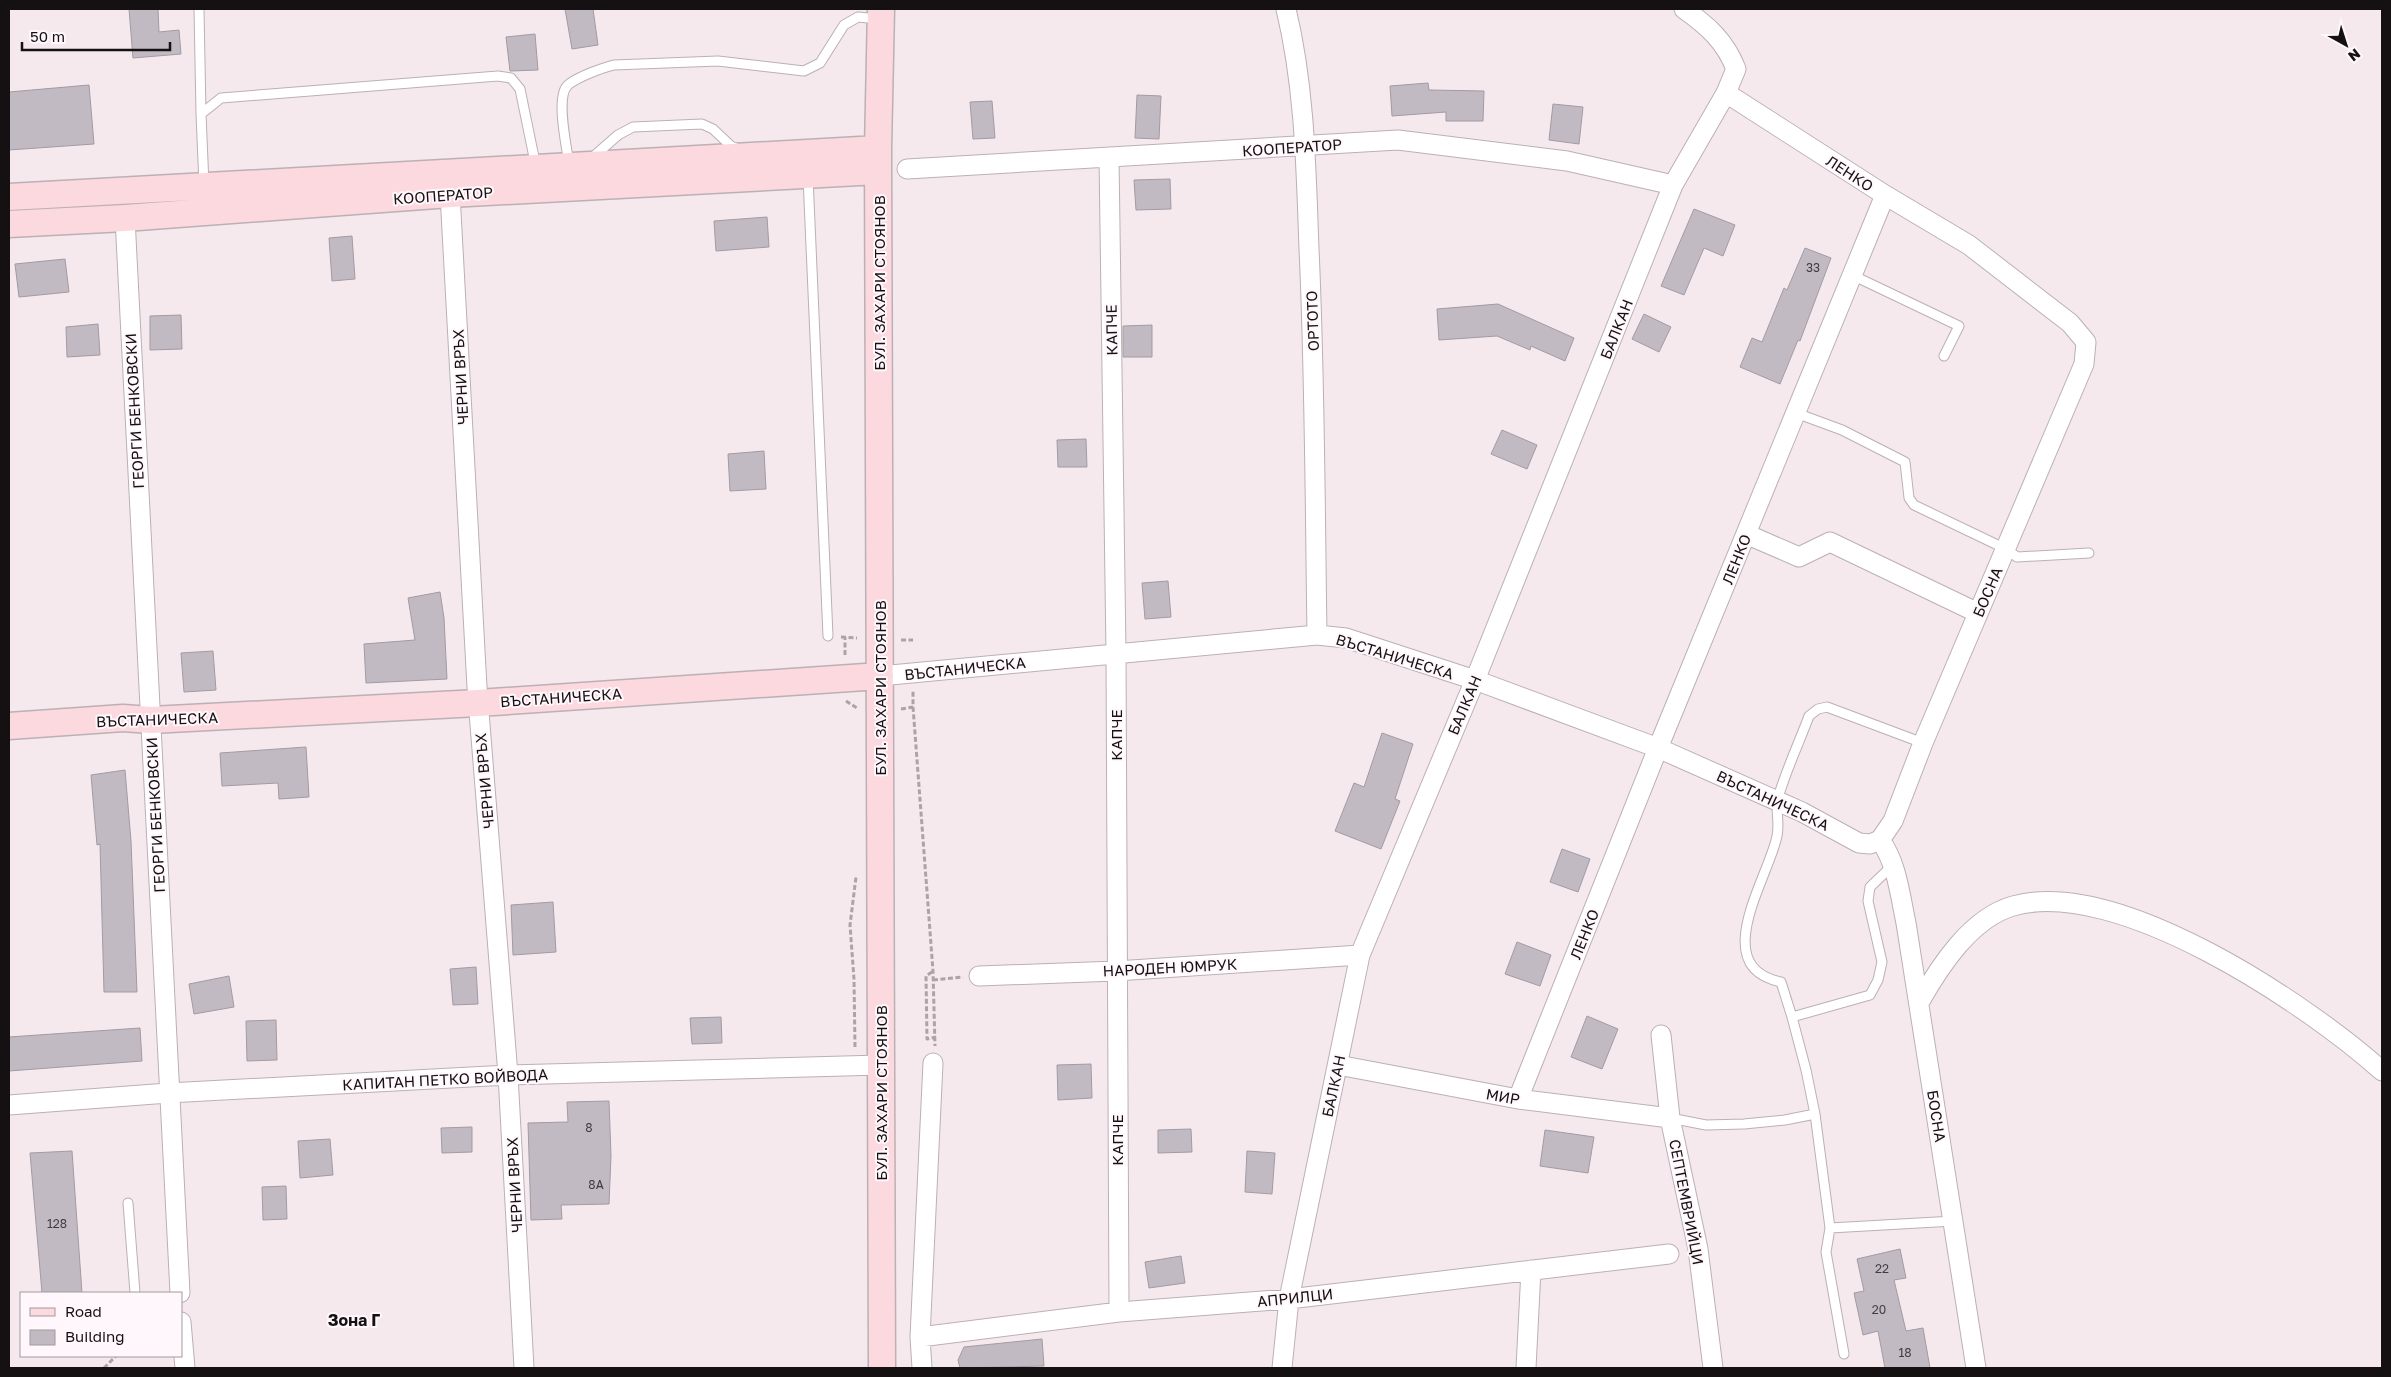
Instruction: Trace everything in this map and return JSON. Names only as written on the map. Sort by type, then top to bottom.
[{"type":"main road","name":"БУЛ. ЗАХАРИ СТОЯНОВ","points":[[881,14],[878,160],[882,1368]]},
{"type":"main road","name":"КООПЕРАТОР","points":[[9,197],[752,155],[878,160]]},
{"type":"main road","name":"КООПЕРАТОР","points":[[9,224],[124,218],[450,194],[808,174],[878,160]]},
{"type":"main road","name":"ВЪСТАНИЧЕСКА","points":[[9,726],[123,718],[151,720],[478,702],[880,676]]},
{"type":"street","name":"ОРТОТО","points":[[1286,9],[1297,54],[1305,146],[1312,332],[1317,635]]},
{"type":"street","name":"БАЛКАН","points":[[1282,1368],[1289,1299],[1360,955],[1475,680],[1674,185],[1726,93],[1736,69],[1728,50],[1705,24],[1684,9]]},
{"type":"street","name":"ЛЕНКО","points":[[1518,1099],[1658,748],[1885,195],[1726,93]]},
{"type":"street","name":"КООПЕРАТОР","points":[[906,169],[1398,140],[1567,161],[1674,185]]},
{"type":"street","name":"КАПЧЕ","points":[[1109,157],[1116,653],[1119,1312]]},
{"type":"street","name":"ЧЕРНИ ВРЪХ","points":[[450,194],[478,702],[508,1075],[524,1368]]},
{"type":"street","name":"БОСНА","points":[[1885,195],[1969,245],[2070,323],[2086,342],[2084,364],[1923,743],[1893,821],[1880,840],[1888,851],[1893,865],[1920,1001],[1976,1368]]},
{"type":"street","name":"ГЕОРГИ БЕНКОВСКИ","points":[[124,218],[151,720],[168,1093],[180,1292]]},
{"type":"street","points":[[1746,534],[1799,558],[1830,542],[1978,613]]},
{"type":"street","name":"ВЪСТАНИЧЕСКА","points":[[880,676],[1317,635],[1346,638],[1475,680],[1658,748],[1777,800],[1859,843],[1870,844],[1880,840]]},
{"type":"street","points":[[1920,1001],[1948,956],[1979,924],[2011,906],[2044,900],[2082,903],[2137,921],[2191,943],[2258,979],[2356,1048],[2382,1071]]},
{"type":"street","name":"НАРОДЕН ЮМРУК","points":[[979,976],[1116,971],[1360,955]]},
{"type":"street","name":"СЕПТЕМВРИЙЦИ","points":[[1661,1035],[1670,1118],[1698,1249],[1713,1368]]},
{"type":"street","points":[[922,1368],[920,1337],[933,1063]]},
{"type":"street","name":"МИР","points":[[1338,1064],[1518,1099],[1670,1118]]},
{"type":"street","name":"КАПИТАН ПЕТКО ВОЙВОДА","points":[[9,1105],[168,1093],[508,1075],[881,1065]]},
{"type":"street","name":"АПРИЛЦИ","points":[[920,1337],[1119,1312],[1289,1299],[1669,1254]]},
{"type":"street","points":[[1526,1368],[1531,1270]]},
{"type":"street","points":[[182,1342],[184,1368]]},
{"type":"lane","points":[[199,9],[204,186]]},
{"type":"lane","points":[[576,164],[562,104],[563,93],[568,85],[602,68],[614,65],[718,61],[804,71],[820,63],[844,25],[858,17],[881,14]]},
{"type":"lane","points":[[201,114],[221,98],[498,76],[511,78],[520,89],[536,167]]},
{"type":"lane","points":[[808,174],[828,636]]},
{"type":"lane","points":[[1852,275],[1959,326],[1944,356]]},
{"type":"lane","points":[[1796,413],[1842,430],[1904,462],[1909,498],[1914,505],[2006,549],[2017,557],[2090,553]]},
{"type":"lane","points":[[1844,1354],[1826,1252],[1830,1228],[1806,1070],[1781,982],[1772,980],[1758,972],[1746,956],[1745,938],[1748,917],[1777,836],[1780,818],[1777,800],[1809,716],[1818,709],[1827,707],[1923,743]]},
{"type":"lane","points":[[1792,1017],[1870,995],[1878,980],[1882,962],[1868,901],[1870,887],[1893,865]]},
{"type":"lane","points":[[1670,1118],[1706,1125],[1744,1124],[1785,1120],[1814,1114]]},
{"type":"lane","points":[[128,1203],[135,1292]]},
{"type":"lane","points":[[1830,1228],[1954,1221]]},
{"type":"path","points":[[845,661],[846,637]]},
{"type":"path","points":[[912,707],[933,971],[936,1037],[933,1063]]},
{"type":"path","points":[[933,971],[926,976],[926,1006],[928,1039],[936,1037]]},
{"type":"path","points":[[933,980],[979,976]]},
{"type":"path","points":[[854,979],[855,1038]]},
{"type":"path","points":[[104,1368],[115,1357]]},
{"type":"building","points":[[129,9],[158,9],[159,32],[179,30],[181,54],[133,58]]},
{"type":"building","points":[[565,9],[593,9],[598,45],[572,49]]},
{"type":"building","points":[[535,34],[538,70],[510,71],[506,37]]},
{"type":"building","points":[[1428,83],[1429,90],[1484,91],[1483,121],[1446,121],[1446,112],[1392,116],[1390,86]]},
{"type":"building","points":[[89,85],[94,144],[9,150],[9,92]]},
{"type":"building","points":[[1137,95],[1161,96],[1159,139],[1135,138]]},
{"type":"building","points":[[992,101],[995,138],[973,139],[970,102]]},
{"type":"building","points":[[1553,104],[1583,107],[1579,144],[1549,140]]},
{"type":"building","points":[[1170,179],[1171,209],[1136,210],[1134,180]]},
{"type":"building","points":[[1694,209],[1735,225],[1723,256],[1704,248],[1684,295],[1661,286]]},
{"type":"building","points":[[767,217],[769,247],[716,251],[714,221]]},
{"type":"building","points":[[352,236],[355,279],[332,281],[329,238]]},
{"type":"building","points":[[1805,248],[1831,258],[1800,341],[1798,340],[1780,384],[1740,367],[1752,338],[1762,342],[1784,288],[1787,290]]},
{"type":"building","points":[[65,259],[69,292],[19,297],[15,264]]},
{"type":"building","points":[[1498,304],[1574,338],[1565,361],[1531,346],[1530,350],[1497,336],[1439,340],[1437,309]]},
{"type":"building","points":[[1644,314],[1671,327],[1659,352],[1632,339]]},
{"type":"building","points":[[181,315],[182,349],[150,350],[150,316]]},
{"type":"building","points":[[98,324],[100,355],[67,357],[66,327]]},
{"type":"building","points":[[1152,325],[1152,357],[1123,357],[1123,326]]},
{"type":"building","points":[[1502,430],[1537,445],[1527,469],[1491,454]]},
{"type":"building","points":[[1086,439],[1087,467],[1058,467],[1057,440]]},
{"type":"building","points":[[764,451],[766,489],[730,491],[728,454]]},
{"type":"building","points":[[1168,581],[1171,617],[1145,619],[1142,583]]},
{"type":"building","points":[[440,592],[444,618],[447,679],[366,683],[364,644],[415,640],[408,598]]},
{"type":"building","points":[[213,651],[216,690],[184,692],[181,653]]},
{"type":"building","points":[[1382,733],[1413,744],[1395,799],[1400,801],[1381,849],[1335,831],[1354,783],[1364,787]]},
{"type":"building","points":[[306,747],[309,797],[279,799],[278,783],[222,786],[220,753]]},
{"type":"building","points":[[125,770],[131,841],[137,992],[104,992],[100,844],[97,845],[91,775]]},
{"type":"building","points":[[1562,849],[1590,859],[1578,892],[1550,882]]},
{"type":"building","points":[[553,902],[556,952],[513,955],[511,905]]},
{"type":"building","points":[[1517,942],[1551,955],[1540,986],[1505,974]]},
{"type":"building","points":[[476,967],[478,1004],[453,1005],[450,969]]},
{"type":"building","points":[[229,976],[234,1007],[194,1014],[189,984]]},
{"type":"building","points":[[1587,1016],[1618,1029],[1602,1069],[1571,1057]]},
{"type":"building","points":[[721,1017],[722,1043],[692,1044],[690,1018]]},
{"type":"building","points":[[276,1020],[277,1060],[247,1061],[246,1021]]},
{"type":"building","points":[[140,1028],[142,1061],[9,1071],[9,1037]]},
{"type":"building","points":[[1091,1064],[1092,1098],[1058,1100],[1057,1065]]},
{"type":"building","points":[[609,1101],[611,1156],[609,1204],[561,1205],[562,1219],[531,1220],[528,1123],[568,1122],[567,1102]]},
{"type":"building","points":[[472,1127],[472,1152],[442,1153],[441,1128]]},
{"type":"building","points":[[1191,1129],[1192,1152],[1158,1153],[1158,1130]]},
{"type":"building","points":[[1545,1130],[1594,1137],[1588,1173],[1540,1166]]},
{"type":"building","points":[[330,1139],[333,1175],[300,1178],[298,1141]]},
{"type":"building","points":[[72,1151],[82,1292],[42,1292],[30,1153]]},
{"type":"building","points":[[1247,1151],[1275,1153],[1272,1194],[1245,1192]]},
{"type":"building","points":[[286,1186],[287,1219],[263,1220],[262,1187]]},
{"type":"building","points":[[1900,1249],[1906,1278],[1894,1280],[1906,1331],[1923,1328],[1930,1368],[1885,1368],[1878,1331],[1863,1335],[1854,1293],[1864,1291],[1857,1259]]},
{"type":"building","points":[[1181,1256],[1185,1283],[1149,1288],[1145,1262]]},
{"type":"building","points":[[1042,1339],[1044,1366],[960,1368],[958,1360],[964,1347]]},
{"type":"district","name":"Зона Г","points":[[354,1320]]}]
